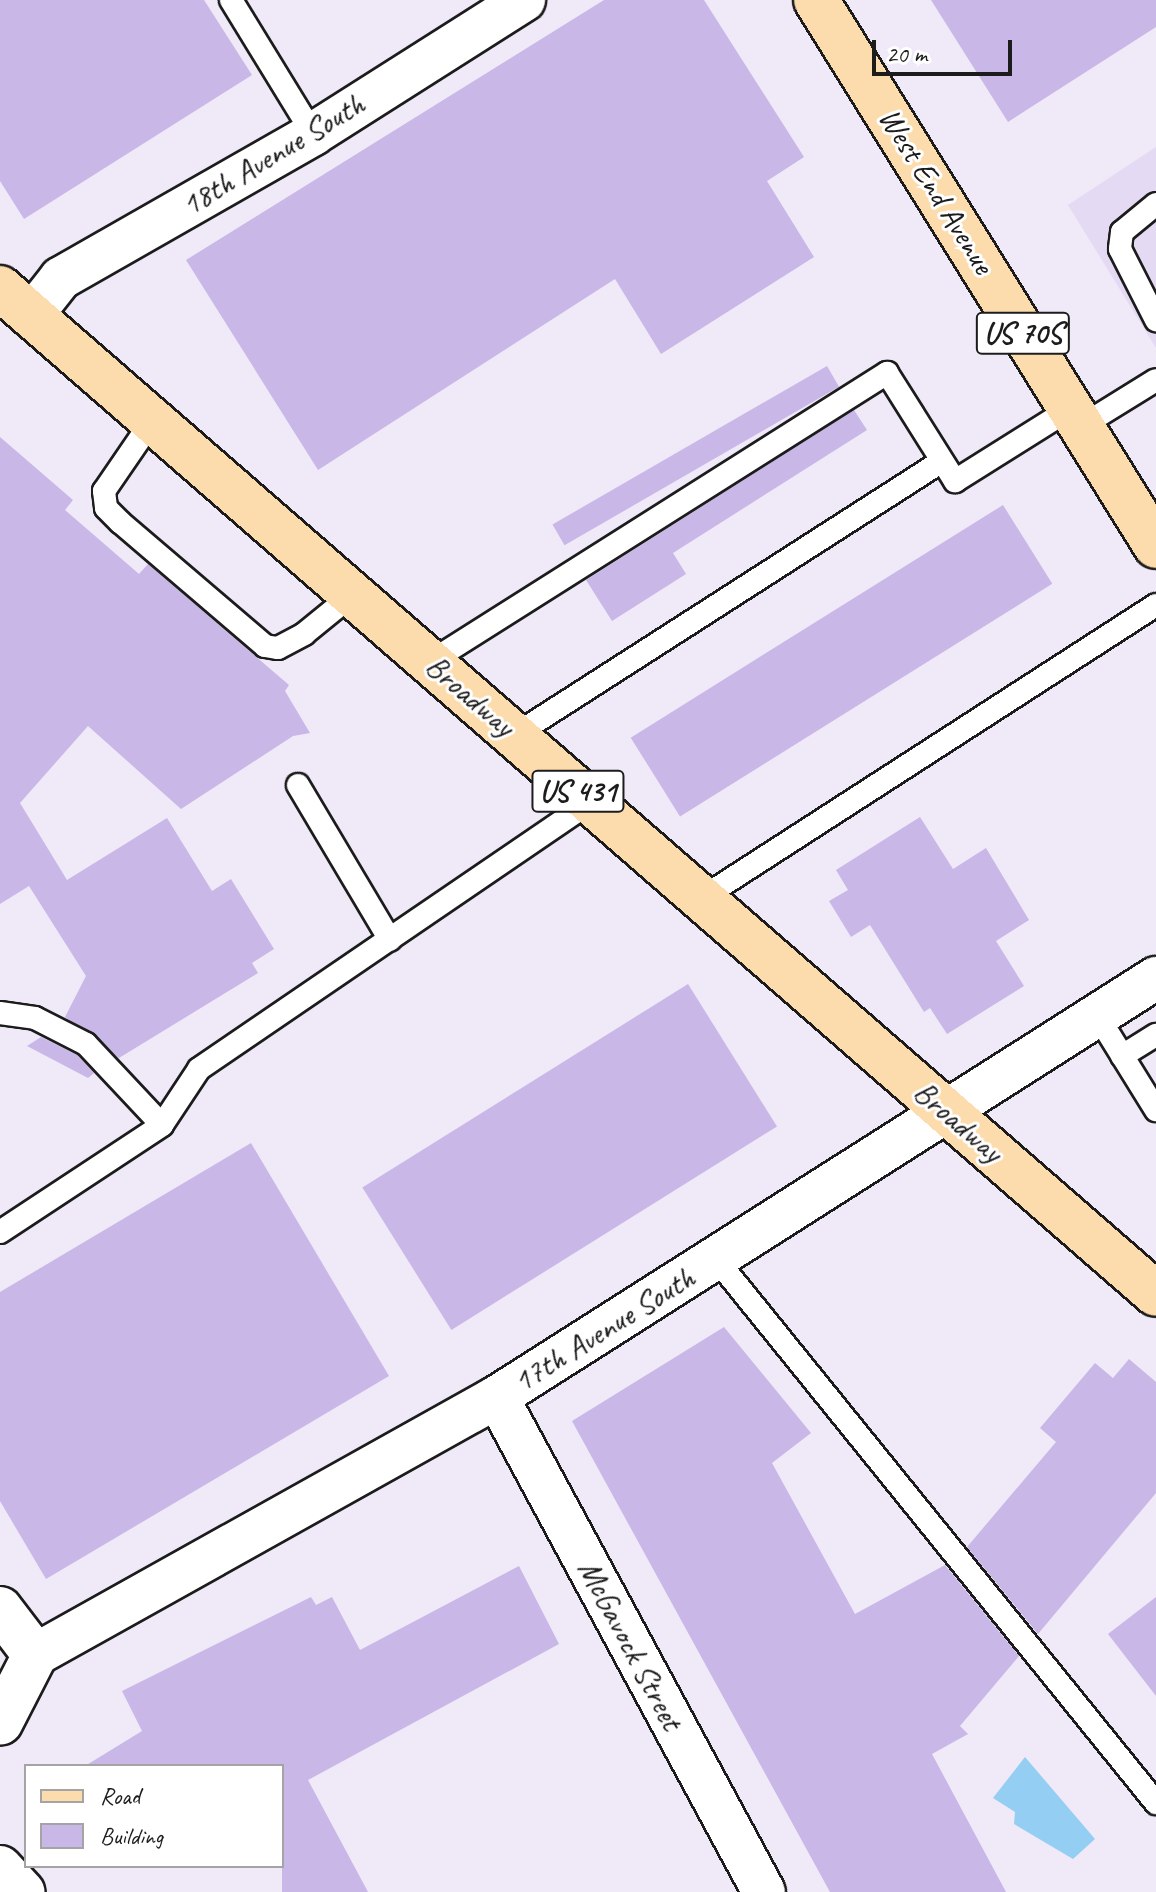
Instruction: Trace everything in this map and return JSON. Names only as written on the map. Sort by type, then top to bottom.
[{"type":"main road","name":"West End Avenue","points":[[816,0],[1156,546]]},
{"type":"main road","name":"Broadway","points":[[16,302],[1156,1294]]},
{"type":"main road","points":[[0,1609],[35,1655],[0,1723]]},
{"type":"main road","points":[[0,1868],[22,1892]]},
{"type":"street","name":"18th Avenue South","points":[[16,302],[313,134],[524,0]]},
{"type":"street","name":"17th Avenue South","points":[[35,1655],[497,1397],[1156,978]]},
{"type":"street","name":"McGavock Street","points":[[497,1397],[764,1892]]},
{"type":"lane","points":[[231,0],[313,134]]},
{"type":"lane","points":[[1156,204],[1122,232],[1120,249],[1156,320]]},
{"type":"lane","points":[[430,662],[887,373],[955,481],[1075,418],[1156,380]]},
{"type":"lane","points":[[152,421],[104,491],[106,508],[120,522],[265,646],[278,648],[304,634],[353,594]]},
{"type":"lane","points":[[515,735],[942,461]]},
{"type":"lane","points":[[702,898],[1156,605]]},
{"type":"lane","points":[[298,785],[390,940]]},
{"type":"lane","points":[[0,1232],[162,1125],[199,1069],[591,802]]},
{"type":"lane","points":[[0,1013],[35,1018],[86,1044],[162,1125]]},
{"type":"lane","points":[[1097,1015],[1156,1110]]},
{"type":"lane","points":[[1122,1056],[1156,1035]]},
{"type":"lane","points":[[716,1259],[1156,1803]]},
{"type":"shaded area","points":[[1156,147],[1156,348],[1068,205]]},
{"type":"water","points":[[1025,1757],[1095,1839],[1073,1859],[1014,1824],[1015,1812],[993,1798]]},
{"type":"building","points":[[0,0],[204,0],[252,75],[24,219],[0,181]]},
{"type":"building","points":[[604,0],[704,0],[804,157],[767,181],[814,257],[661,354],[615,279],[318,470],[186,260]]},
{"type":"building","points":[[931,0],[1156,0],[1156,27],[1008,122]]},
{"type":"building","points":[[827,366],[839,387],[564,545],[552,524]]},
{"type":"building","points":[[854,410],[867,430],[673,553],[686,574],[612,621],[586,580]]},
{"type":"building","points":[[0,437],[73,500],[65,510],[139,574],[148,564],[289,685],[285,691],[310,733],[293,736],[181,809],[88,726],[20,803],[67,880],[167,818],[212,891],[231,879],[274,949],[252,963],[258,973],[119,1058],[65,1017],[86,976],[29,886],[0,904]]},
{"type":"building","points":[[1003,505],[1052,584],[680,817],[631,738]]},
{"type":"building","points":[[920,817],[953,869],[986,848],[1029,920],[996,941],[1024,986],[947,1034],[930,1008],[924,1012],[870,925],[851,937],[829,901],[848,890],[836,870]]},
{"type":"building","points":[[688,984],[777,1126],[451,1330],[362,1187]]},
{"type":"building","points":[[41,1037],[77,1055],[94,1073],[88,1078],[27,1046]]},
{"type":"building","points":[[251,1143],[389,1376],[46,1579],[0,1501],[0,1292]]},
{"type":"building","points":[[724,1327],[811,1433],[772,1463],[855,1614],[945,1565],[1019,1656],[960,1726],[968,1734],[932,1754],[1006,1892],[830,1892],[572,1421]]},
{"type":"building","points":[[1129,1359],[1156,1382],[1156,1493],[1038,1634],[967,1547],[1056,1442],[1040,1428],[1095,1363],[1113,1378]]},
{"type":"building","points":[[519,1566],[559,1644],[308,1780],[368,1892],[282,1892],[284,1764],[88,1764],[142,1731],[122,1691],[311,1597],[316,1605],[332,1597],[360,1650]]},
{"type":"building","points":[[1156,1597],[1156,1696],[1108,1634]]}]
